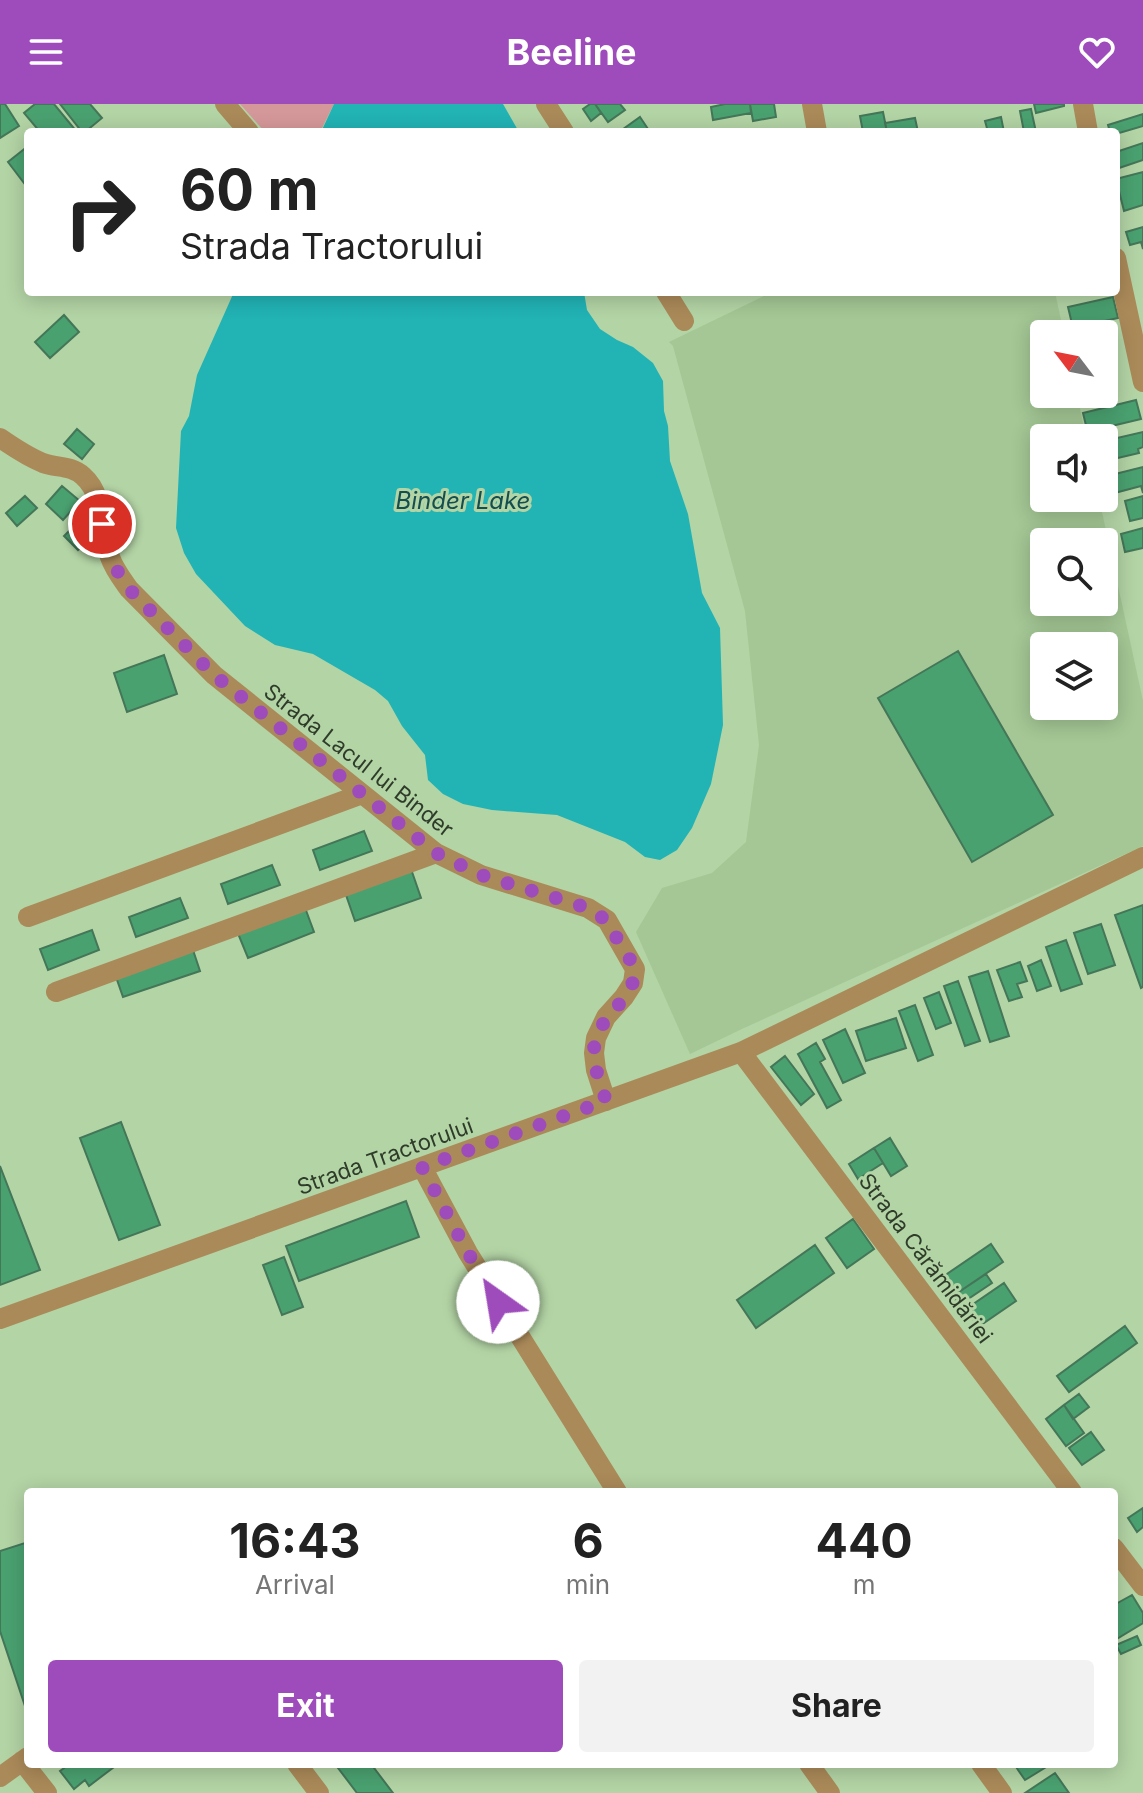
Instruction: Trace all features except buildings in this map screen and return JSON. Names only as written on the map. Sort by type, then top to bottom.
[{"type":"street","points":[[225,104],[246,128]]},
{"type":"street","points":[[546,104],[561,128]]},
{"type":"street","points":[[812,104],[816,128]]},
{"type":"street","points":[[1083,104],[1087,128]]},
{"type":"street","points":[[1120,276],[1143,382]]},
{"type":"street","points":[[668,296],[684,321]]},
{"type":"street","name":"Strada Lacul lui Binder","points":[[0,438],[44,463],[69,468],[87,479],[97,498],[110,558],[129,589],[214,675],[436,853],[481,875],[588,908],[607,920],[635,969],[633,983],[606,1017],[596,1038],[596,1070],[606,1101]]},
{"type":"street","points":[[28,917],[362,794]]},
{"type":"street","points":[[56,992],[436,853]]},
{"type":"street","name":"Strada Tractorului","points":[[0,1319],[741,1052],[1143,857]]},
{"type":"street","name":"Strada Cărămidăriei","points":[[741,1052],[1069,1488]]},
{"type":"street","points":[[422,1167],[468,1253],[615,1488]]},
{"type":"street","points":[[1118,1553],[1143,1586]]},
{"type":"street","points":[[0,1777],[24,1760]]},
{"type":"street","points":[[31,1768],[47,1793]]},
{"type":"street","points":[[300,1768],[319,1793]]},
{"type":"street","points":[[812,1768],[830,1793]]},
{"type":"street","points":[[984,1768],[1002,1793]]},
{"type":"shaded area","points":[[240,104],[334,104],[322,128],[261,128]]},
{"type":"shaded area","points":[[764,296],[1056,296],[1061,320],[1030,320],[1030,408],[1080,408],[1083,424],[1030,424],[1030,512],[1102,512],[1106,528],[1030,528],[1030,616],[1118,616],[1118,586],[1143,701],[1143,846],[690,1054],[636,932],[662,888],[712,873],[746,842],[759,745],[745,611],[673,346],[669,342]]},
{"type":"water","points":[[334,104],[503,104],[517,128],[323,128]]},
{"type":"water","name":"Binder Lake","points":[[232,296],[585,296],[587,310],[600,329],[633,347],[653,363],[663,381],[670,461],[688,514],[702,593],[720,628],[723,725],[711,784],[692,828],[677,850],[660,860],[645,857],[625,842],[557,815],[492,810],[463,804],[443,794],[428,780],[425,755],[402,726],[388,701],[375,690],[313,654],[275,645],[245,626],[196,574],[184,553],[176,528],[181,431],[189,416],[197,375]]},
{"type":"route","points":[[102,524],[110,558],[119,576],[155,617],[214,675],[436,853],[481,875],[597,912],[607,920],[635,969],[633,983],[606,1017],[596,1038],[596,1070],[606,1101],[422,1167],[498,1302]]}]
